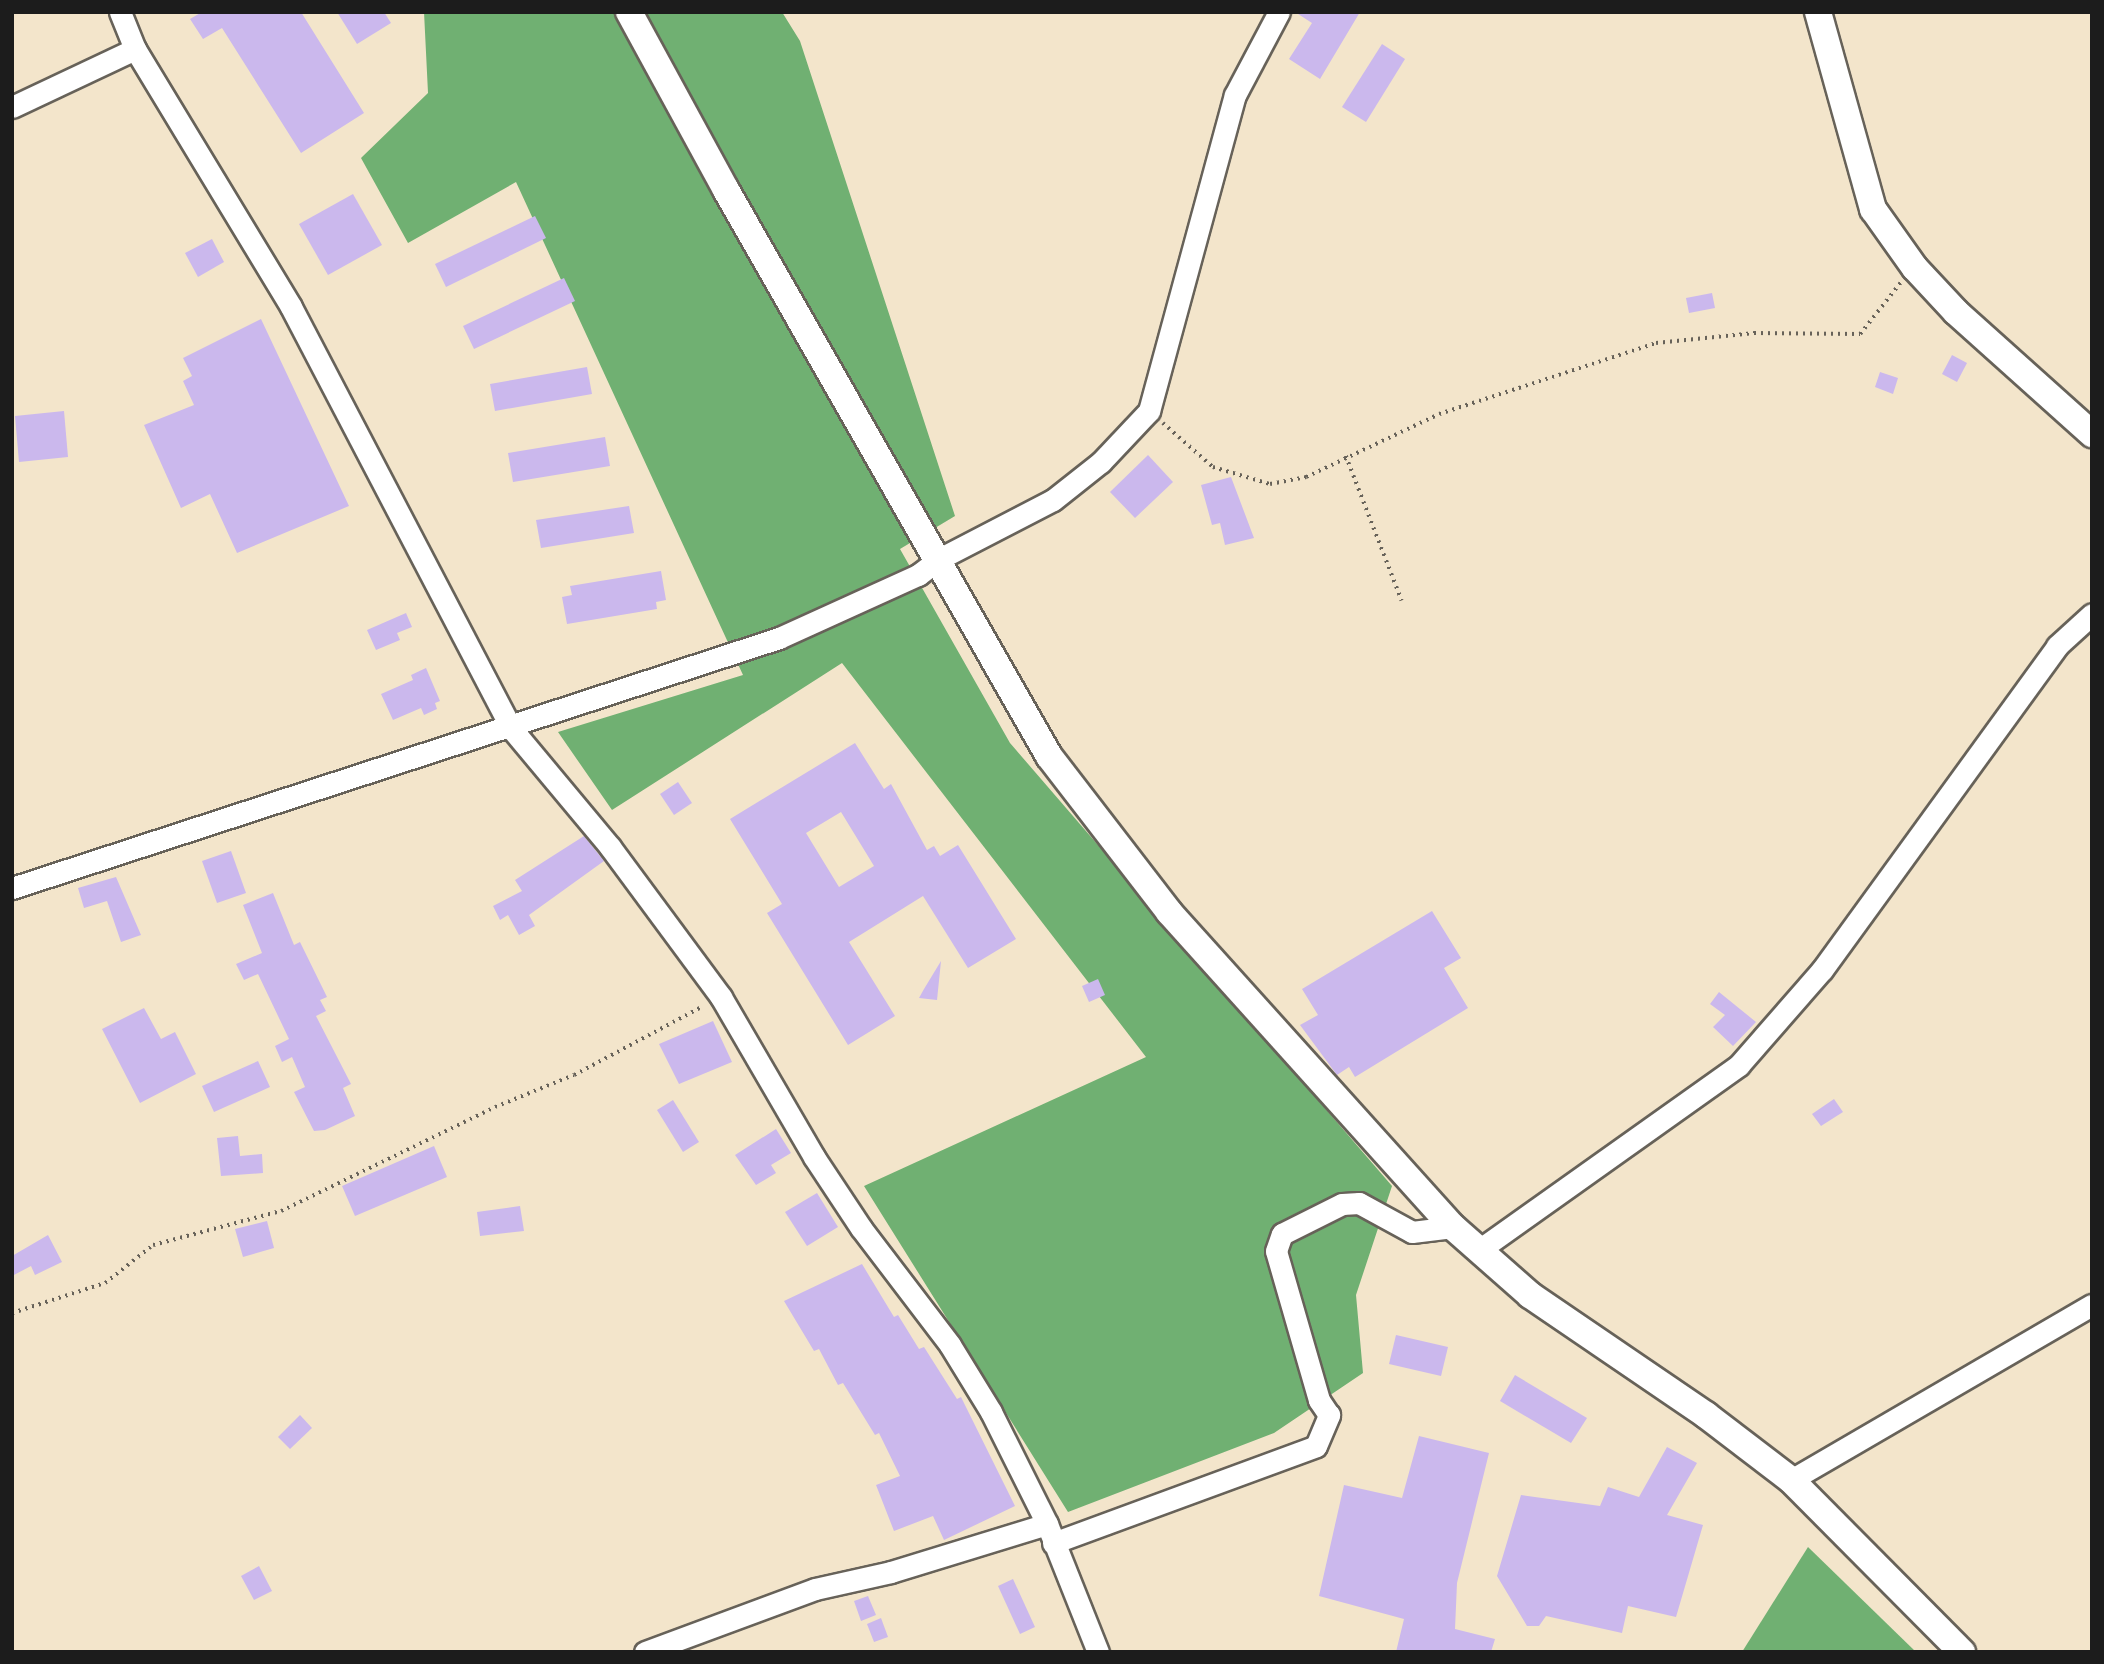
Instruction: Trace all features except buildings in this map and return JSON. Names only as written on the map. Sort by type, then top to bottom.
[{"type":"street","points":[[120,12],[135,48],[291,307],[511,728],[610,847],[721,997],[854,1218],[950,1345],[991,1412],[1050,1534],[1098,1652]]},
{"type":"street","points":[[629,12],[726,190],[939,559],[1049,756],[1168,912],[1453,1227],[1530,1295],[1706,1415],[1791,1479],[1962,1652]]},
{"type":"street","points":[[12,888],[511,728],[779,638],[918,575],[939,559],[1054,500],[1101,462],[1149,411],[1235,95],[1279,12]]},
{"type":"street","points":[[1818,12],[1873,209],[1915,268],[1965,321],[2092,434]]},
{"type":"street","points":[[12,107],[135,48]]},
{"type":"street","points":[[1479,1250],[1739,1065],[1822,970],[2057,646],[2092,614]]},
{"type":"street","points":[[645,1652],[815,1589],[1050,1534],[1316,1446],[1329,1415],[1319,1400],[1276,1251],[1282,1234],[1342,1204],[1359,1203],[1412,1232],[1453,1227]]},
{"type":"street","points":[[1791,1479],[2092,1305]]},
{"type":"path","points":[[1149,411],[1213,467],[1243,480],[1270,484],[1306,477],[1439,414],[1656,344],[1754,333],[1860,334],[1871,325],[1881,303],[1915,268]]},
{"type":"path","points":[[1346,456],[1402,601]]},
{"type":"path","points":[[12,1313],[104,1283],[153,1245],[281,1211],[495,1107],[574,1075],[721,997]]},
{"type":"green space","points":[[424,12],[782,12],[800,41],[955,516],[900,549],[1010,743],[1392,1186],[1356,1295],[1363,1373],[1274,1433],[1068,1512],[864,1186],[1146,1057],[842,663],[612,810],[558,732],[743,675],[516,182],[408,243],[361,158],[428,93]]},
{"type":"green space","points":[[1808,1547],[1916,1652],[1742,1652]]}]
